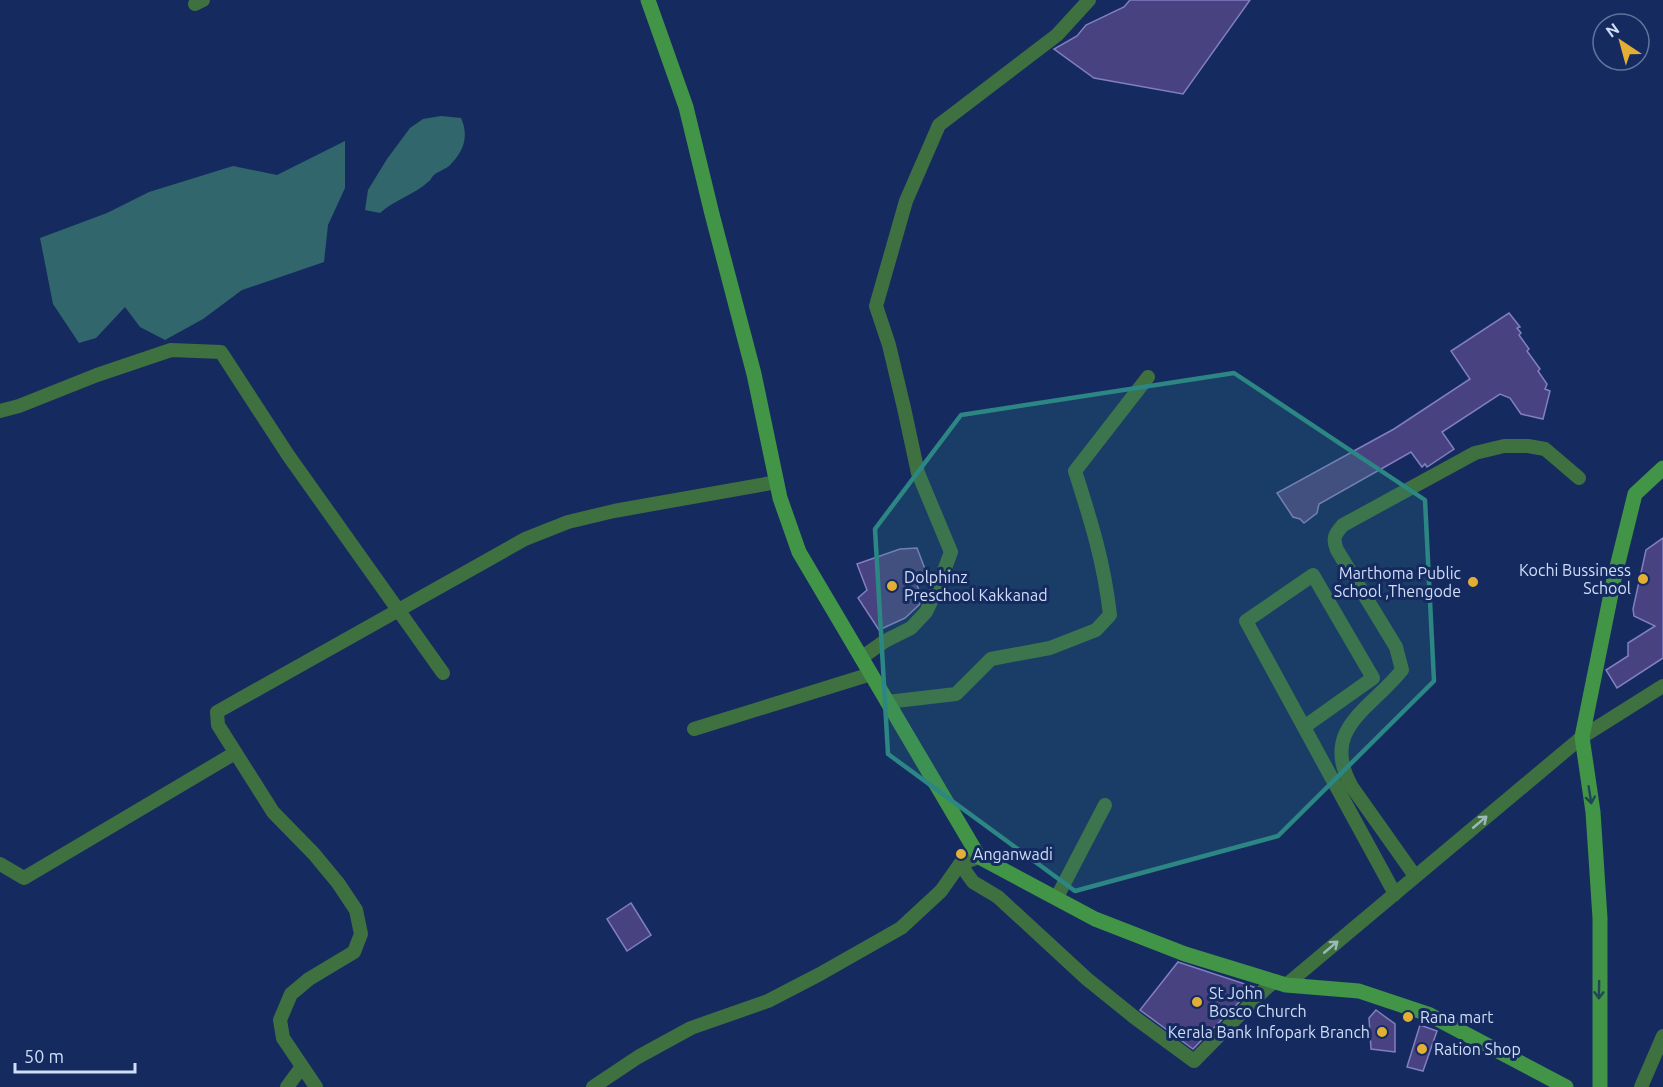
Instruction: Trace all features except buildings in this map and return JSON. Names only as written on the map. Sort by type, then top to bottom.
[{"type":"main road","points":[[648,0],[686,107],[711,214],[754,374],[780,498],[799,552],[979,857],[1095,919],[1185,954],[1280,983],[1359,991],[1428,1014],[1566,1087]]},
{"type":"main road","points":[[1599,1087],[1600,918],[1593,812],[1581,737],[1614,579],[1635,494],[1663,468]]},
{"type":"street","points":[[861,658],[885,641],[911,628],[926,612],[951,552],[918,473],[891,355],[876,306],[906,201],[939,125],[1057,35],[1089,0]]},
{"type":"street","points":[[0,411],[171,350],[221,352],[288,455],[443,673]]},
{"type":"street","points":[[887,702],[956,694],[991,659],[1050,648],[1096,630],[1110,615],[1106,574],[1075,471],[1148,377]]},
{"type":"street","points":[[1415,876],[1344,774],[1341,743],[1351,723],[1402,670],[1396,647],[1333,542],[1335,534],[1343,525],[1475,453],[1504,446],[1545,449],[1579,478]]},
{"type":"street","points":[[316,1087],[283,1038],[280,1020],[291,994],[309,979],[354,952],[361,934],[356,910],[338,883],[314,854],[273,812],[218,725],[217,712],[525,539],[568,522],[614,511],[777,482]]},
{"type":"street","points":[[1304,727],[1373,678],[1313,575],[1246,621],[1395,894]]},
{"type":"street","points":[[694,729],[871,674]]},
{"type":"street","points":[[960,864],[973,882],[998,897],[1087,979],[1194,1061],[1264,990],[1280,983],[1395,894],[1581,737],[1663,686]]},
{"type":"street","points":[[0,864],[24,878],[235,753]]},
{"type":"street","points":[[1057,897],[1105,805]]},
{"type":"street","points":[[593,1087],[638,1057],[691,1028],[768,1001],[901,928],[941,891],[960,864],[979,857]]},
{"type":"street","points":[[1641,1087],[1663,1036]]},
{"type":"street","points":[[287,1087],[302,1068]]},
{"type":"highlighted area","points":[[1234,373],[1425,500],[1434,681],[1278,836],[1075,891],[888,754],[875,529],[961,415]]},
{"type":"shaded area","points":[[441,116],[461,118],[465,137],[462,149],[455,160],[422,187],[391,204],[380,213],[365,210],[368,190],[410,128],[423,119]]},
{"type":"shaded area","points":[[345,141],[345,188],[328,225],[324,262],[242,290],[203,319],[165,340],[140,327],[125,307],[96,338],[79,343],[53,304],[40,238],[107,213],[149,192],[233,166],[277,175]]},
{"type":"place","name":"Kochi Bussiness School","points":[[1643,579]]},
{"type":"place","name":"Marthoma Public School ,Thengode","points":[[1473,582]]},
{"type":"place","name":"Dolphinz Preschool Kakkanad","points":[[892,586]]},
{"type":"place","name":"Anganwadi","points":[[961,854]]},
{"type":"place","name":"St John Bosco Church","points":[[1197,1002]]},
{"type":"place","name":"Rana mart","points":[[1408,1017]]},
{"type":"place","name":"Kerala Bank Infopark Branch","points":[[1382,1032]]},
{"type":"place","name":"Ration Shop","points":[[1422,1049]]}]
